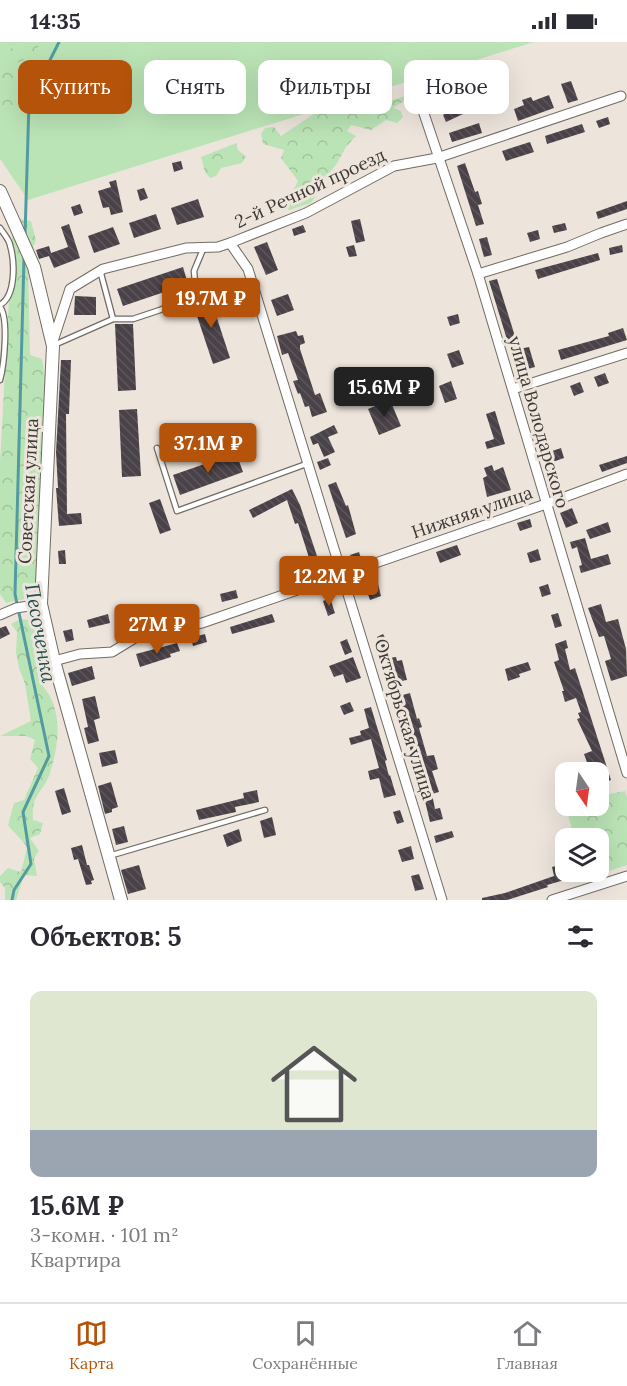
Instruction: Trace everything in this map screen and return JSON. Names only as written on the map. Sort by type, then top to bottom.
[{"type":"street","name":"2-й Речной проезд","points":[[53,346],[53,336],[70,289],[100,270],[186,248],[218,247],[230,243],[306,213],[394,166],[438,158],[621,96]]},
{"type":"street","name":"улица Володарского","points":[[424,114],[478,274],[627,773]]},
{"type":"street","name":"Советская улица","points":[[0,191],[34,267],[53,346],[41,604],[54,661],[121,900]]},
{"type":"street","points":[[478,274],[567,247],[601,232],[627,224]]},
{"type":"street","name":"Октябрьская улица","points":[[230,243],[248,269],[344,575],[442,900]]},
{"type":"street","points":[[513,389],[627,353]]},
{"type":"street","name":"Нижняя улица","points":[[54,661],[80,654],[112,652],[143,633],[202,623],[627,474]]},
{"type":"street","points":[[0,615],[16,608],[41,604]]},
{"type":"street","points":[[552,900],[627,876]]},
{"type":"lane","points":[[0,228],[10,244],[13,273],[11,292],[6,302],[0,306],[5,312],[3,371],[0,380]]},
{"type":"lane","points":[[53,346],[113,319],[133,319],[196,294],[194,271],[204,247]]},
{"type":"lane","points":[[100,270],[113,319]]},
{"type":"lane","points":[[158,448],[177,511],[309,464]]},
{"type":"lane","points":[[109,856],[265,810]]},
{"type":"green space","points":[[0,42],[534,42],[476,60],[404,60],[404,83],[392,86],[392,60],[258,60],[258,114],[303,114],[28,200],[0,159]]},
{"type":"green space","points":[[18,42],[39,42],[38,50],[25,60],[18,60],[14,64],[18,83],[11,112],[5,121],[0,120],[0,64],[8,62],[11,48]]},
{"type":"green space","points":[[404,96],[404,101],[393,108],[401,111],[403,117],[397,123],[386,120],[371,130],[351,125],[347,131],[356,136],[323,180],[311,203],[289,210],[285,206],[298,181],[281,158],[284,150],[263,144],[261,134],[265,128],[274,127],[281,136],[314,114],[392,114],[392,100]]},
{"type":"green space","points":[[236,143],[238,150],[246,157],[242,163],[221,168],[216,176],[210,178],[205,172],[201,157]]},
{"type":"green space","points":[[22,219],[31,221],[36,240],[28,261],[30,355],[42,359],[46,383],[37,587],[24,599],[6,603],[0,594],[0,462],[13,226]]},
{"type":"green space","points":[[20,619],[30,620],[44,649],[48,677],[42,685],[54,705],[58,728],[56,751],[50,773],[36,799],[33,811],[33,820],[43,823],[40,834],[30,838],[39,851],[34,858],[37,876],[24,875],[16,900],[5,900],[5,888],[0,882],[0,876],[8,868],[21,872],[27,848],[8,825],[14,803],[24,800],[38,768],[30,759],[35,740],[26,736],[0,736],[31,721],[25,684],[16,653],[17,632],[11,624]]},
{"type":"green space","points":[[625,791],[627,797],[627,865],[609,871],[609,828],[572,828],[568,816],[609,816],[609,794]]},
{"type":"building","points":[[571,81],[578,100],[568,103],[561,84]]},
{"type":"building","points":[[549,95],[554,108],[518,121],[514,109],[524,105],[522,100],[531,97],[533,101]]},
{"type":"building","points":[[445,114],[463,114],[446,122],[443,115]]},
{"type":"building","points":[[608,117],[610,124],[599,128],[596,121]]},
{"type":"building","points":[[479,123],[482,133],[452,142],[449,133]]},
{"type":"building","points":[[582,124],[585,132],[547,144],[545,136]]},
{"type":"building","points":[[530,142],[534,152],[506,161],[502,151]]},
{"type":"building","points":[[181,161],[183,169],[174,172],[172,163]]},
{"type":"building","points":[[465,163],[475,192],[478,191],[482,204],[478,205],[484,224],[476,226],[457,166]]},
{"type":"building","points":[[116,180],[123,212],[111,215],[109,207],[103,208],[98,191],[111,187],[109,182]]},
{"type":"building","points":[[144,188],[148,198],[140,201],[137,190]]},
{"type":"building","points":[[198,199],[204,217],[177,225],[171,208]]},
{"type":"building","points":[[627,201],[627,209],[598,219],[596,212]]},
{"type":"building","points":[[80,204],[83,213],[74,216],[71,207]]},
{"type":"building","points":[[156,214],[161,229],[134,238],[129,223]]},
{"type":"building","points":[[360,219],[365,241],[356,243],[351,221]]},
{"type":"building","points":[[565,223],[567,230],[554,233],[552,226]]},
{"type":"building","points":[[69,224],[80,258],[54,268],[49,256],[39,259],[36,250],[49,246],[51,253],[68,247],[61,227]]},
{"type":"building","points":[[303,225],[306,232],[294,236],[292,229]]},
{"type":"building","points":[[113,227],[120,244],[94,253],[88,236]]},
{"type":"building","points":[[538,230],[540,239],[530,242],[527,233]]},
{"type":"building","points":[[487,237],[492,255],[484,257],[479,239]]},
{"type":"building","points":[[267,242],[278,270],[266,275],[254,247]]},
{"type":"building","points":[[354,245],[357,256],[349,257],[346,247]]},
{"type":"building","points":[[622,245],[623,252],[610,255],[609,248]]},
{"type":"building","points":[[598,253],[600,260],[538,279],[535,270]]},
{"type":"building","points":[[183,267],[188,284],[123,306],[117,289]]},
{"type":"building","points":[[497,279],[519,349],[529,347],[535,367],[517,372],[489,281]]},
{"type":"building","points":[[209,294],[230,358],[213,364],[192,301]]},
{"type":"building","points":[[288,294],[294,310],[277,316],[271,300]]},
{"type":"building","points":[[75,296],[96,297],[96,315],[74,315]]},
{"type":"building","points":[[458,314],[460,323],[450,326],[447,317]]},
{"type":"building","points":[[115,324],[133,324],[136,390],[118,391]]},
{"type":"building","points":[[623,328],[627,340],[561,360],[558,350],[609,336],[608,333]]},
{"type":"building","points":[[296,331],[298,336],[303,335],[305,343],[300,345],[300,349],[315,395],[320,393],[327,412],[312,417],[309,406],[305,407],[300,393],[298,394],[293,381],[298,380],[288,353],[282,355],[277,336]]},
{"type":"building","points":[[459,350],[464,364],[452,368],[447,354]]},
{"type":"building","points":[[61,360],[71,360],[69,414],[66,414],[67,514],[81,513],[82,524],[59,526],[56,452]]},
{"type":"building","points":[[605,373],[609,383],[598,387],[594,377]]},
{"type":"building","points":[[451,381],[457,399],[445,403],[439,386]]},
{"type":"building","points":[[580,382],[584,392],[574,396],[570,386]]},
{"type":"building","points":[[533,399],[538,416],[531,418],[526,401]]},
{"type":"building","points":[[390,400],[401,426],[379,435],[368,409]]},
{"type":"building","points":[[137,409],[141,476],[122,477],[119,410]]},
{"type":"building","points":[[495,411],[505,444],[487,449],[485,442],[494,439],[486,414]]},
{"type":"building","points":[[542,423],[552,451],[561,448],[564,458],[547,464],[534,425]]},
{"type":"building","points":[[334,425],[338,433],[328,437],[335,452],[324,457],[318,443],[313,445],[310,437]]},
{"type":"building","points":[[236,453],[243,472],[180,495],[173,475]]},
{"type":"building","points":[[627,456],[627,463],[602,472],[599,465]]},
{"type":"building","points":[[328,458],[331,465],[320,470],[317,462]]},
{"type":"building","points":[[492,465],[494,471],[503,467],[511,490],[487,497],[483,478],[487,476],[484,468]]},
{"type":"building","points":[[556,475],[559,487],[552,489],[548,477]]},
{"type":"building","points":[[336,482],[346,506],[348,505],[356,534],[346,538],[328,485]]},
{"type":"building","points":[[292,489],[300,505],[323,574],[299,582],[297,574],[312,569],[298,523],[295,524],[287,500],[253,518],[249,510]]},
{"type":"building","points":[[160,499],[171,530],[160,534],[149,503]]},
{"type":"building","points":[[480,506],[483,516],[476,517],[473,508]]},
{"type":"building","points":[[572,508],[578,523],[566,528],[560,513]]},
{"type":"building","points":[[530,519],[532,527],[520,531],[517,523]]},
{"type":"building","points":[[608,522],[611,532],[590,539],[586,530]]},
{"type":"building","points":[[437,523],[440,532],[425,537],[422,529]]},
{"type":"building","points":[[585,538],[591,559],[608,554],[611,564],[581,573],[579,566],[582,565],[577,547],[572,549],[570,542]]},
{"type":"building","points":[[457,545],[461,555],[440,563],[436,552]]},
{"type":"building","points":[[538,549],[541,560],[530,563],[527,553]]},
{"type":"building","points":[[65,550],[66,564],[59,564],[58,551]]},
{"type":"building","points":[[359,552],[362,561],[353,564],[350,555]]},
{"type":"building","points":[[378,584],[381,596],[370,600],[366,588]]},
{"type":"building","points":[[548,584],[551,594],[542,597],[539,587]]},
{"type":"building","points":[[236,590],[238,598],[222,602],[220,594]]},
{"type":"building","points":[[330,598],[335,613],[328,616],[323,601]]},
{"type":"building","points":[[601,604],[606,622],[618,619],[626,649],[627,676],[611,681],[605,661],[611,659],[604,636],[599,637],[588,608]]},
{"type":"building","points":[[160,610],[162,618],[149,621],[147,613]]},
{"type":"building","points":[[558,613],[562,626],[555,628],[551,615]]},
{"type":"building","points":[[108,614],[110,623],[89,628],[87,620]]},
{"type":"building","points":[[272,614],[275,622],[232,634],[230,627]]},
{"type":"building","points":[[134,615],[136,623],[120,628],[118,619]]},
{"type":"building","points":[[6,626],[10,634],[0,639],[0,628]]},
{"type":"building","points":[[72,629],[74,640],[66,642],[63,631]]},
{"type":"building","points":[[205,634],[207,642],[193,646],[191,638]]},
{"type":"building","points":[[383,634],[391,649],[384,652],[377,637]]},
{"type":"building","points":[[347,639],[352,652],[345,655],[340,642]]},
{"type":"building","points":[[566,640],[568,648],[565,649],[570,670],[575,668],[605,762],[587,762],[584,754],[592,751],[577,719],[580,718],[578,713],[581,712],[576,698],[565,702],[562,691],[564,691],[554,662],[559,660],[555,644]]},
{"type":"building","points":[[177,643],[180,651],[170,654],[171,657],[140,667],[136,654]]},
{"type":"building","points":[[353,657],[361,678],[346,683],[343,674],[334,677],[329,666]]},
{"type":"building","points":[[396,657],[397,661],[402,660],[407,680],[396,682],[395,674],[392,674],[389,658]]},
{"type":"building","points":[[528,662],[531,670],[508,681],[505,669]]},
{"type":"building","points":[[92,666],[95,679],[72,686],[68,673]]},
{"type":"building","points":[[410,693],[417,719],[419,718],[422,727],[419,728],[427,756],[434,755],[438,769],[432,771],[439,792],[432,794],[435,809],[440,808],[443,819],[430,822],[424,797],[422,797],[417,781],[425,779],[418,751],[411,753],[399,696]]},
{"type":"building","points":[[95,696],[100,718],[94,720],[99,741],[88,744],[84,728],[88,727],[82,699]]},
{"type":"building","points":[[350,702],[354,711],[344,715],[340,706]]},
{"type":"building","points":[[371,707],[396,795],[384,798],[379,778],[370,780],[368,771],[379,768],[371,739],[351,745],[349,738],[361,735],[360,731],[369,728],[364,709]]},
{"type":"building","points":[[115,750],[118,763],[102,767],[99,753]]},
{"type":"building","points":[[111,782],[118,807],[105,814],[98,786]]},
{"type":"building","points":[[64,788],[71,812],[62,815],[55,791]]},
{"type":"building","points":[[257,790],[259,802],[235,807],[236,812],[199,820],[196,810],[244,798],[243,793]]},
{"type":"building","points":[[400,810],[404,822],[397,824],[393,812]]},
{"type":"building","points":[[272,817],[276,835],[264,838],[260,821]]},
{"type":"building","points":[[124,826],[128,842],[116,845],[112,829]]},
{"type":"building","points":[[239,829],[242,841],[227,847],[223,835]]},
{"type":"building","points":[[452,831],[454,837],[436,843],[434,836]]},
{"type":"building","points":[[82,845],[94,880],[91,881],[92,884],[86,885],[78,859],[74,860],[71,848]]},
{"type":"building","points":[[411,846],[414,859],[402,862],[398,850]]},
{"type":"building","points":[[139,865],[146,889],[128,894],[121,870]]},
{"type":"building","points":[[555,866],[555,882],[558,882],[547,885],[548,887],[507,900],[482,900],[482,898],[505,893],[554,876],[552,867]]},
{"type":"building","points":[[419,874],[424,889],[415,891],[411,876]]},
{"type":"waterway","name":"Песоченка","points":[[25,236],[29,102],[59,42]]},
{"type":"waterway","name":"Песоченка","points":[[12,900],[14,890],[31,864],[23,812],[49,756],[15,594],[24,258]]}]
